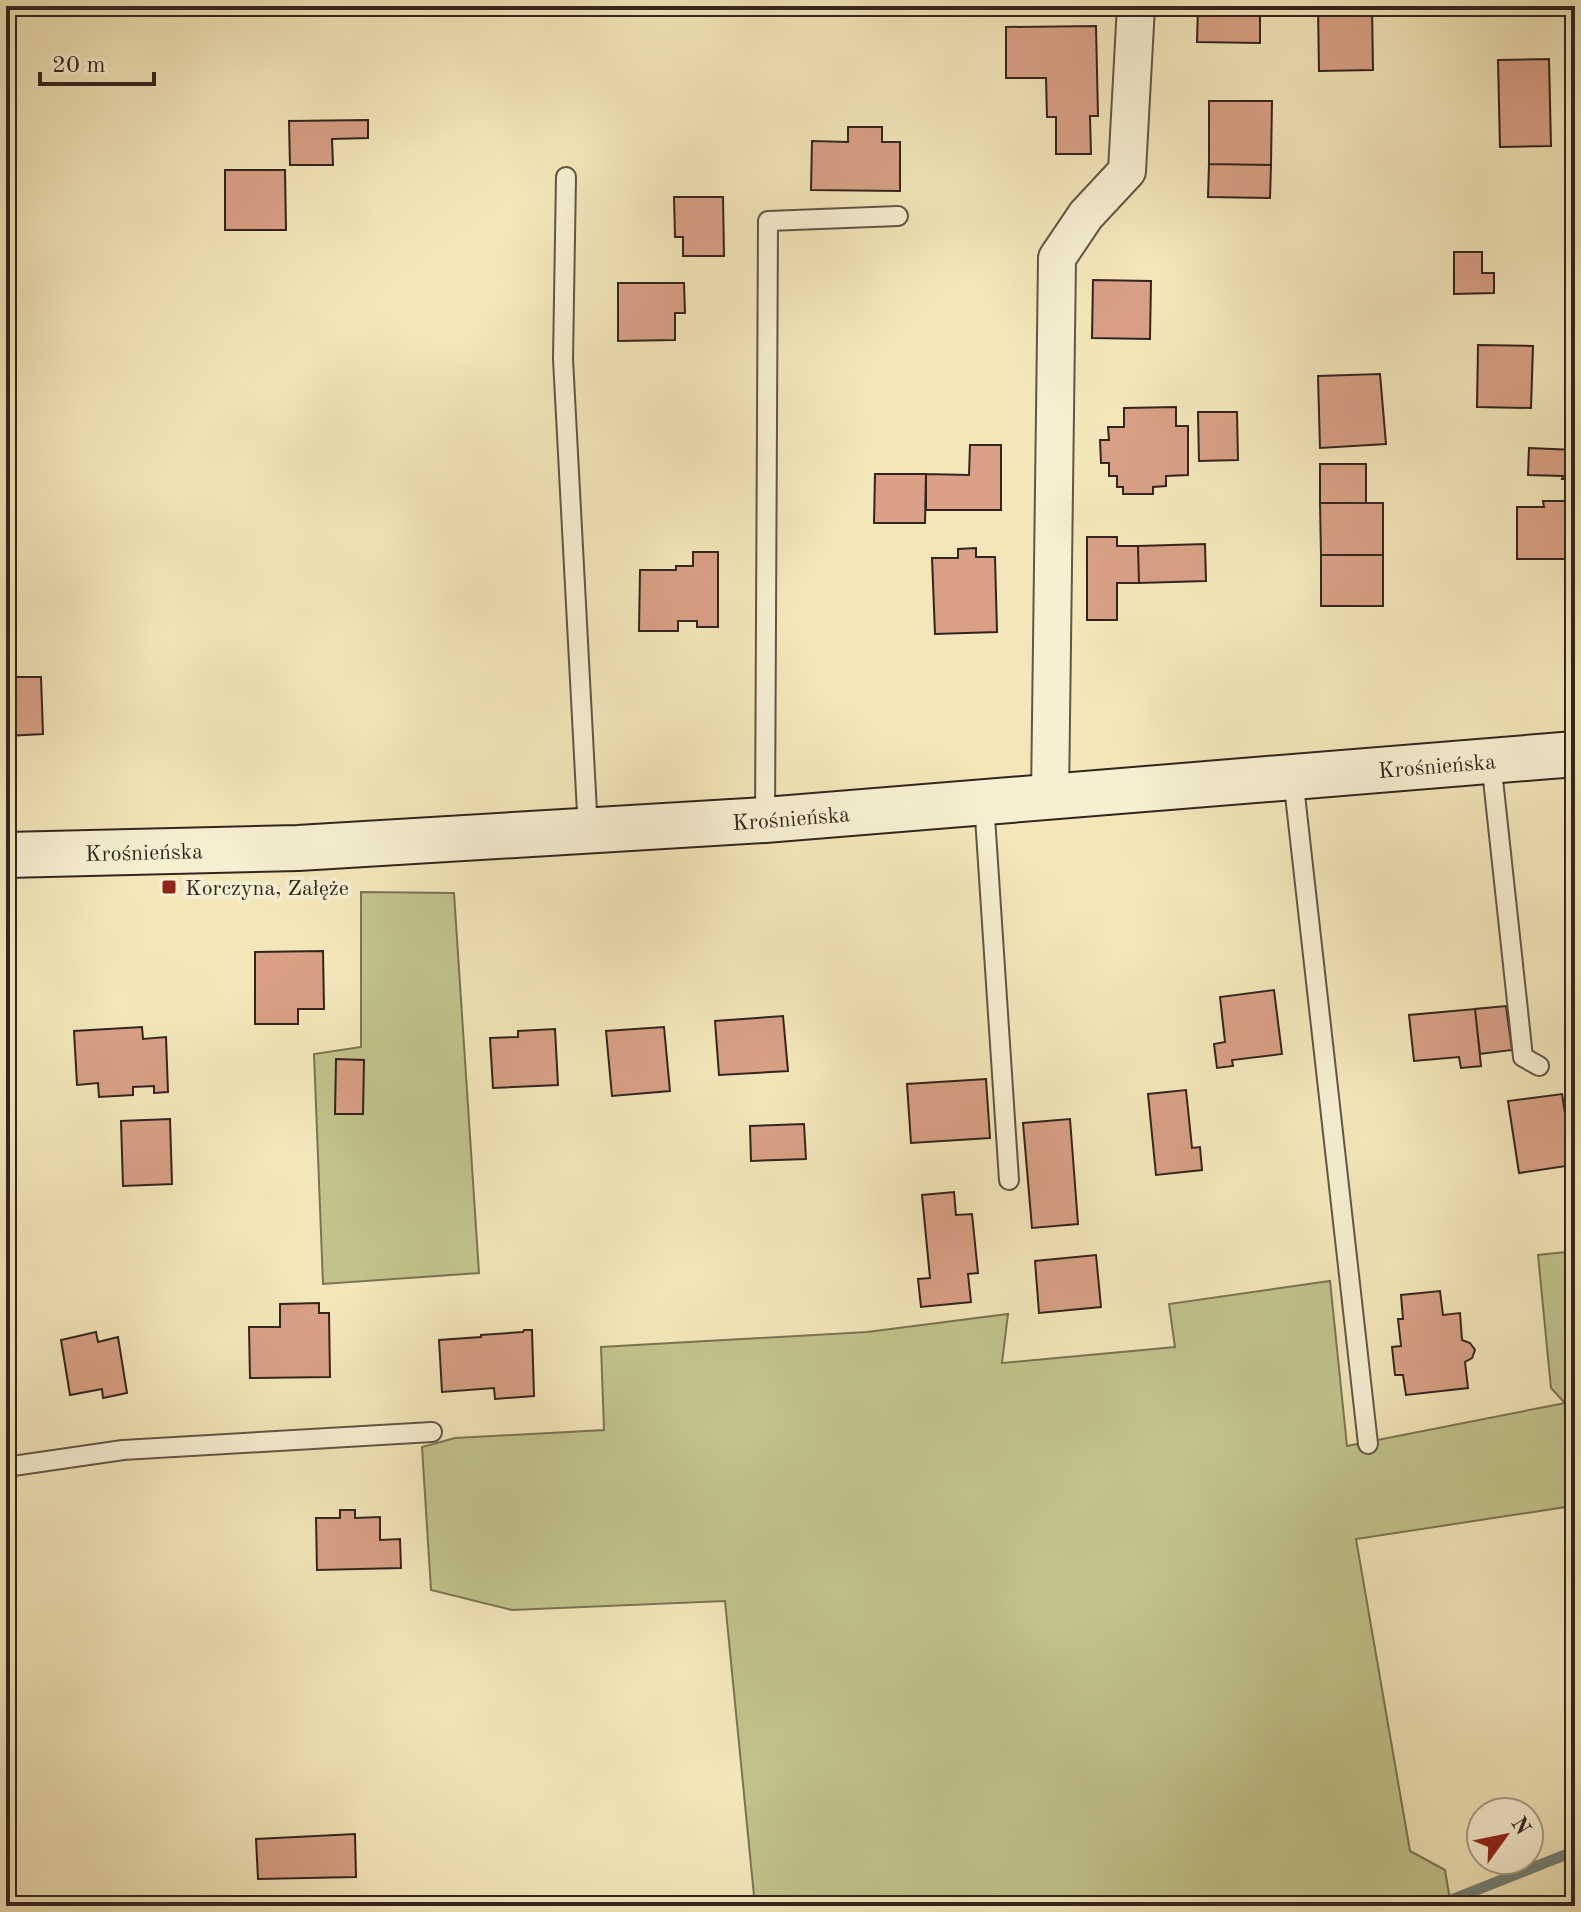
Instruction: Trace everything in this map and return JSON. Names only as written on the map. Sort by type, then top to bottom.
[{"type":"main road","name":"Krośnieńska","points":[[6,855],[298,848],[765,820],[1575,754]]},
{"type":"street","points":[[1050,797],[1057,258],[1086,215],[1127,171],[1136,6]]},
{"type":"lane","points":[[566,177],[563,359],[588,831]]},
{"type":"lane","points":[[765,820],[768,221],[898,216]]},
{"type":"lane","points":[[1491,761],[1523,1057],[1539,1066]]},
{"type":"lane","points":[[1293,777],[1368,1444]]},
{"type":"lane","points":[[984,802],[1009,1180]]},
{"type":"lane","points":[[6,1467],[123,1450],[432,1432]]},
{"type":"green space","points":[[361,892],[454,893],[479,1273],[323,1284],[314,1054],[361,1047]]},
{"type":"green space","points":[[1575,1251],[1575,1559],[1566,1507],[1356,1539],[1410,1851],[1445,1870],[1451,1906],[755,1906],[725,1601],[512,1610],[431,1590],[422,1447],[455,1438],[604,1430],[601,1347],[867,1332],[1008,1314],[1002,1363],[1175,1347],[1169,1304],[1330,1281],[1347,1446],[1565,1403],[1551,1388],[1538,1255]]},
{"type":"building","points":[[6,6],[27,6],[27,10],[6,9]]},
{"type":"building","points":[[1198,6],[1260,6],[1260,43],[1197,42]]},
{"type":"building","points":[[1318,6],[1372,6],[1373,70],[1319,71]]},
{"type":"building","points":[[1096,26],[1098,116],[1090,116],[1091,154],[1056,154],[1056,117],[1047,117],[1046,78],[1006,78],[1006,27]]},
{"type":"building","points":[[1549,59],[1551,146],[1500,147],[1498,60]]},
{"type":"building","points":[[1209,101],[1272,101],[1271,165],[1209,164]]},
{"type":"building","points":[[368,120],[368,138],[332,139],[333,165],[290,165],[289,121]]},
{"type":"building","points":[[848,127],[882,127],[882,142],[900,142],[900,191],[811,190],[812,141],[848,142]]},
{"type":"building","points":[[1209,164],[1271,165],[1270,198],[1208,197]]},
{"type":"building","points":[[225,170],[285,170],[286,230],[225,230]]},
{"type":"building","points":[[674,197],[723,197],[724,256],[683,256],[683,237],[675,237]]},
{"type":"building","points":[[1454,252],[1482,252],[1482,273],[1494,273],[1494,293],[1454,294]]},
{"type":"building","points":[[1093,280],[1151,281],[1150,339],[1092,338]]},
{"type":"building","points":[[618,283],[684,283],[685,313],[675,313],[675,340],[618,341]]},
{"type":"building","points":[[1478,345],[1533,346],[1531,408],[1477,407]]},
{"type":"building","points":[[1380,374],[1386,444],[1320,448],[1318,376]]},
{"type":"building","points":[[1176,407],[1176,426],[1188,426],[1188,475],[1166,476],[1166,486],[1153,487],[1153,494],[1123,494],[1123,487],[1117,487],[1117,476],[1109,476],[1109,463],[1101,463],[1100,440],[1109,440],[1108,427],[1124,427],[1124,408]]},
{"type":"building","points":[[1198,412],[1237,412],[1238,460],[1199,461]]},
{"type":"building","points":[[970,445],[1001,445],[1001,510],[926,510],[926,474],[969,475]]},
{"type":"building","points":[[1529,448],[1575,450],[1575,479],[1528,475]]},
{"type":"building","points":[[6,454],[9,454],[10,486],[6,486]]},
{"type":"building","points":[[1320,464],[1366,464],[1366,503],[1320,503]]},
{"type":"building","points":[[875,474],[926,474],[925,523],[874,523]]},
{"type":"building","points":[[1543,501],[1575,501],[1575,559],[1517,559],[1517,507],[1544,507]]},
{"type":"building","points":[[1320,503],[1383,503],[1383,555],[1321,555]]},
{"type":"building","points":[[1087,537],[1117,537],[1117,546],[1138,546],[1139,583],[1117,583],[1117,620],[1087,620]]},
{"type":"building","points":[[1205,544],[1206,581],[1139,583],[1138,546]]},
{"type":"building","points":[[976,548],[976,557],[995,557],[997,632],[935,634],[932,558],[958,558],[958,549]]},
{"type":"building","points":[[693,552],[718,552],[718,627],[697,627],[697,621],[678,621],[678,631],[639,631],[640,570],[676,570],[676,566],[693,566]]},
{"type":"building","points":[[1321,555],[1383,555],[1383,606],[1321,606]]},
{"type":"building","points":[[7,677],[41,677],[43,734],[7,736],[6,747]]},
{"type":"building","points":[[323,951],[324,1009],[298,1009],[298,1024],[255,1024],[255,952]]},
{"type":"building","points":[[1274,990],[1282,1054],[1232,1060],[1233,1066],[1217,1068],[1214,1044],[1225,1042],[1220,997]]},
{"type":"building","points":[[1506,1006],[1512,1050],[1480,1054],[1475,1009]]},
{"type":"building","points":[[1475,1009],[1481,1066],[1461,1068],[1459,1057],[1414,1061],[1409,1015]]},
{"type":"building","points":[[783,1016],[788,1071],[719,1075],[715,1021]]},
{"type":"building","points":[[142,1027],[143,1039],[166,1037],[168,1092],[154,1093],[154,1086],[133,1087],[133,1095],[99,1097],[98,1083],[77,1085],[74,1031]]},
{"type":"building","points":[[664,1027],[670,1091],[612,1096],[606,1031]]},
{"type":"building","points":[[555,1029],[558,1085],[493,1088],[490,1038],[518,1037],[518,1031]]},
{"type":"building","points":[[336,1059],[364,1060],[363,1114],[335,1114]]},
{"type":"building","points":[[986,1079],[990,1138],[911,1143],[907,1084]]},
{"type":"building","points":[[1186,1090],[1192,1148],[1200,1147],[1202,1170],[1156,1175],[1148,1094]]},
{"type":"building","points":[[1562,1094],[1573,1165],[1519,1173],[1508,1101]]},
{"type":"building","points":[[170,1119],[172,1184],[123,1186],[121,1121]]},
{"type":"building","points":[[1070,1119],[1078,1224],[1032,1228],[1023,1123]]},
{"type":"building","points":[[804,1124],[806,1159],[751,1161],[750,1126]]},
{"type":"building","points":[[954,1192],[956,1215],[972,1214],[978,1273],[968,1274],[971,1302],[921,1307],[918,1279],[930,1278],[922,1195]]},
{"type":"building","points":[[1096,1255],[1101,1307],[1039,1313],[1035,1261]]},
{"type":"building","points":[[1440,1291],[1443,1315],[1460,1313],[1462,1340],[1470,1343],[1475,1350],[1472,1358],[1465,1362],[1468,1388],[1406,1395],[1403,1375],[1395,1375],[1392,1347],[1401,1346],[1398,1319],[1403,1319],[1401,1295]]},
{"type":"building","points":[[319,1303],[319,1313],[329,1313],[330,1377],[250,1378],[249,1327],[280,1327],[280,1304]]},
{"type":"building","points":[[532,1330],[534,1396],[495,1399],[494,1388],[442,1392],[439,1340]]},
{"type":"building","points":[[96,1332],[98,1342],[118,1337],[127,1393],[103,1398],[102,1389],[70,1395],[61,1340]]},
{"type":"building","points":[[340,1510],[355,1510],[355,1518],[380,1517],[380,1540],[400,1539],[401,1568],[317,1570],[316,1518],[340,1518]]},
{"type":"building","points":[[355,1834],[356,1877],[258,1879],[256,1839]]},
{"type":"waterway","points":[[1436,1906],[1575,1851]]},
{"type":"place","name":"Korczyna, Załęże","points":[[169,887]]}]
